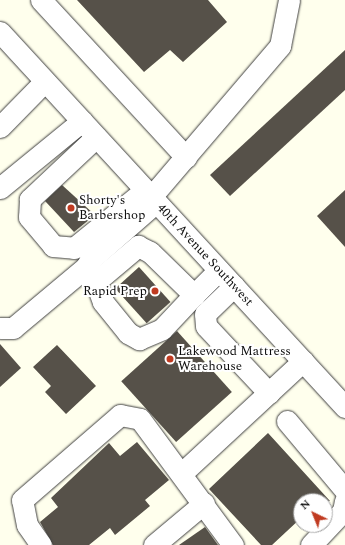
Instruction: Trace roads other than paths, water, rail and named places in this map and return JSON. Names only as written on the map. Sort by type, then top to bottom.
[{"type":"street","points":[[40,0],[186,156]]},
{"type":"street","points":[[90,273],[151,196],[280,46],[289,0]]},
{"type":"street","name":"40th Avenue Southwest","points":[[0,32],[345,407]]},
{"type":"street","points":[[3,117],[45,81]]},
{"type":"street","points":[[0,188],[82,121]]},
{"type":"street","points":[[96,137],[30,198],[29,217],[53,246],[74,248],[151,196]]},
{"type":"street","points":[[0,328],[13,328],[90,273],[138,246],[150,252],[194,295]]},
{"type":"street","points":[[90,273],[103,302],[128,334],[139,339],[162,329],[219,270]]},
{"type":"street","points":[[234,286],[205,314],[206,326],[269,393]]},
{"type":"street","points":[[182,473],[303,361]]},
{"type":"street","points":[[41,545],[27,526],[22,500],[120,415],[140,419],[182,473],[233,545]]},
{"type":"street","points":[[287,421],[345,490]]},
{"type":"street","points":[[311,545],[343,511],[345,501]]},
{"type":"street","points":[[154,545],[204,503]]},
{"type":"place","name":"Shorty's Barbershop","points":[[71,208]]},
{"type":"place","name":"Rapid Prep","points":[[155,291]]},
{"type":"place","name":"Lakewood Mattress Warehouse","points":[[170,359]]}]
